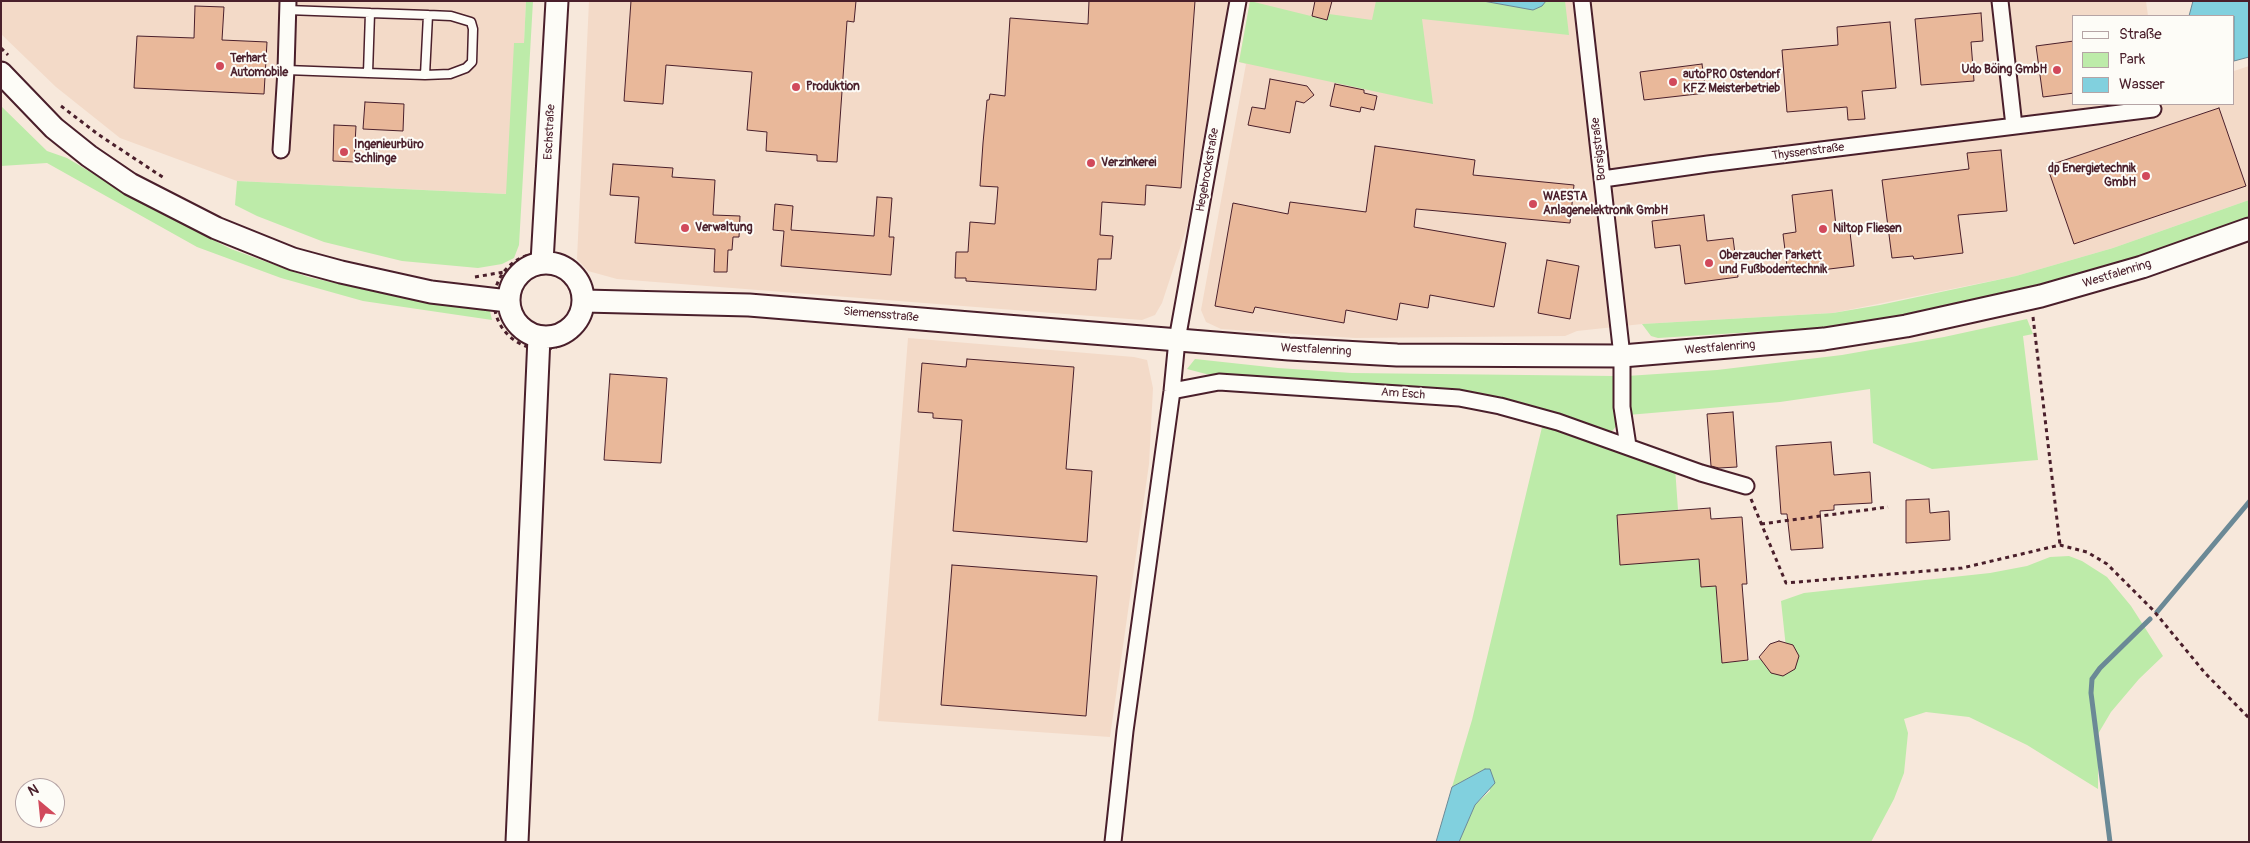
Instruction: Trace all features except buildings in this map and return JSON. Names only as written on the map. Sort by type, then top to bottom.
[{"type":"street","name":"Eschstraße","points":[[543,257],[557,1]]},
{"type":"street","name":"Hegebrockstraße","points":[[1113,842],[1125,731],[1172,391],[1177,340],[1238,1]]},
{"type":"street","name":"Borsigstraße","points":[[1582,1],[1622,356]]},
{"type":"street","points":[[2000,1],[2014,126]]},
{"type":"street","points":[[281,150],[288,6]]},
{"type":"street","points":[[8,67],[54,128],[89,156],[130,184],[216,228],[293,259],[431,292],[501,300],[517,325],[539,343]]},
{"type":"street","name":"Thyssenstraße","points":[[1603,179],[1708,164],[2154,109]]},
{"type":"street","name":"Westfalenring","points":[[1177,340],[1397,355],[1622,356],[1824,339],[1906,326],[2031,299],[2142,267],[2249,229]]},
{"type":"street","points":[[501,300],[517,275],[543,257],[566,268],[576,277],[588,301],[581,314],[564,333],[539,343]]},
{"type":"street","name":"Siemensstraße","points":[[588,301],[749,305],[1177,340]]},
{"type":"street","points":[[516,842],[539,343]]},
{"type":"street","points":[[1622,356],[1622,407],[1628,446]]},
{"type":"street","name":"Am Esch","points":[[1172,391],[1219,382],[1459,398],[1500,406],[1558,422],[1701,473],[1746,486]]},
{"type":"lane","points":[[286,70],[425,75],[450,74],[466,68],[472,62],[473,29],[470,22],[451,16],[370,13],[288,6]]},
{"type":"lane","points":[[368,73],[370,13]]},
{"type":"lane","points":[[425,75],[428,15]]},
{"type":"path","points":[[1,48],[8,67]]},
{"type":"path","points":[[55,101],[99,135],[172,183]]},
{"type":"path","points":[[529,254],[543,257],[564,257],[578,268],[587,282],[588,316],[580,332],[567,343],[552,348],[539,343],[523,346],[503,330],[495,312],[501,300],[497,284],[504,272],[515,261],[529,254]]},
{"type":"path","points":[[465,277],[475,278],[504,272]]},
{"type":"path","points":[[2031,299],[2060,545]]},
{"type":"path","points":[[1746,486],[1786,583],[1962,568],[2060,545],[2087,552],[2107,564],[2154,610],[2205,673],[2249,718]]},
{"type":"path","points":[[1761,524],[1888,507]]},
{"type":"shaded area","points":[[1,1],[526,1],[524,43],[507,194],[237,181],[120,138],[56,87],[1,34]]},
{"type":"shaded area","points":[[589,1],[1229,1],[1187,227],[1162,303],[1155,315],[1142,320],[617,279],[588,271],[577,259]]},
{"type":"shaded area","points":[[1250,1],[2146,1],[2148,15],[2072,15],[2072,105],[2235,105],[2235,71],[2249,66],[2249,200],[2113,248],[2016,276],[1833,313],[1642,324],[1577,331],[1565,336],[1355,338],[1221,329],[1206,322],[1201,310],[1246,64],[1239,62]]},
{"type":"shaded area","points":[[908,338],[1134,357],[1147,360],[1153,388],[1149,464],[1110,737],[878,721]]},
{"type":"green space","points":[[526,1],[533,1],[519,245],[514,258],[502,264],[478,268],[402,261],[324,242],[257,216],[235,205],[237,181],[506,194],[514,43],[524,43]]},
{"type":"green space","points":[[1250,1],[1327,20],[1329,14],[1372,20],[1376,1],[1483,1],[1533,10],[1542,6],[1546,1],[1565,1],[1569,35],[1422,19],[1433,104],[1239,62]]},
{"type":"green space","points":[[1,106],[47,151],[67,158],[154,210],[231,249],[308,277],[380,293],[490,311],[492,320],[363,301],[281,278],[197,247],[47,163],[1,166]]},
{"type":"green space","points":[[2249,200],[2249,219],[2206,235],[2083,275],[1939,310],[1834,327],[1658,338],[1651,336],[1642,324],[1833,313],[1880,305],[2016,276],[2113,248]]},
{"type":"green space","points":[[2027,319],[2033,334],[2023,336],[2038,460],[1932,469],[1873,443],[1870,389],[1780,402],[1628,415],[1627,376],[1717,370],[1842,355],[1944,337]]},
{"type":"green space","points":[[1195,359],[1278,368],[1352,373],[1613,376],[1617,393],[1618,424],[1608,436],[1458,391],[1206,374],[1187,369]]},
{"type":"green space","points":[[1543,423],[1675,467],[1678,510],[1617,515],[1620,565],[1699,559],[1701,587],[1716,586],[1722,663],[1787,657],[1781,601],[1804,593],[1990,573],[2027,566],[2050,557],[2069,556],[2082,561],[2107,577],[2131,606],[2163,656],[2139,679],[2111,712],[2098,734],[2098,789],[2027,745],[1969,717],[1926,712],[1904,719],[1908,733],[1904,773],[1894,799],[1871,842],[1459,842],[1475,805],[1490,791],[1485,769],[1452,787],[1472,720]]},
{"type":"water","points":[[1483,1],[1546,1],[1542,6],[1533,10]]},
{"type":"water","points":[[2193,1],[2249,1],[2249,57],[2235,61],[2235,15],[2189,15]]},
{"type":"water","points":[[1485,769],[1490,769],[1495,783],[1475,805],[1459,842],[1436,842],[1452,787]]},
{"type":"waterway","points":[[2157,612],[2249,502]]},
{"type":"waterway","points":[[2110,842],[2091,693],[2092,679],[2100,668],[2150,619]]},
{"type":"place","name":"Terhart Automobile","points":[[220,66]]},
{"type":"place","name":"Udo Böing GmbH","points":[[2057,70]]},
{"type":"place","name":"autoPRO Ostendorf KFZ Meisterbetrieb","points":[[1673,82]]},
{"type":"place","name":"Produktion","points":[[796,87]]},
{"type":"place","name":"Ingenieurbüro Schlinge","points":[[344,152]]},
{"type":"place","name":"Verzinkerei","points":[[1091,163]]},
{"type":"place","name":"dp Energietechnik GmbH","points":[[2146,176]]},
{"type":"place","name":"WAESTA Anlagenelektronik GmbH","points":[[1533,204]]},
{"type":"place","name":"Verwaltung","points":[[685,228]]},
{"type":"place","name":"Niltop Fliesen","points":[[1823,229]]},
{"type":"place","name":"Oberzaucher Parkett und Fußbodentechnik","points":[[1709,263]]}]
